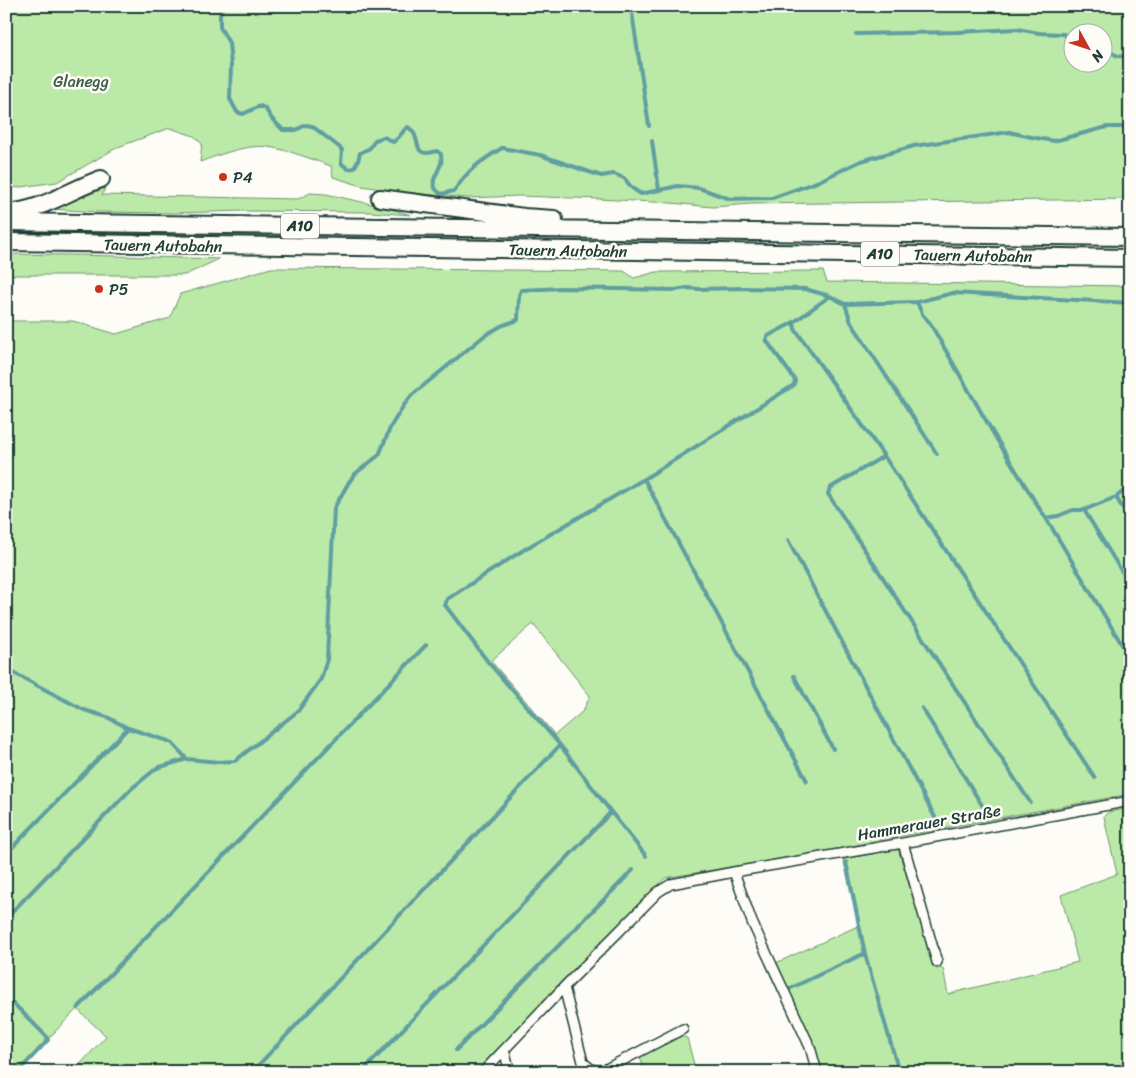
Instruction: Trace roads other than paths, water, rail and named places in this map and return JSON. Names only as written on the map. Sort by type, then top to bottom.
[{"type":"highway","points":[[6,213],[33,209],[100,180]]},
{"type":"highway","points":[[380,198],[524,217],[580,221],[593,230]]},
{"type":"highway","name":"Tauern Autobahn","points":[[6,222],[1130,237]]},
{"type":"highway","name":"Tauern Autobahn","points":[[6,242],[1130,258]]},
{"type":"highway","points":[[289,256],[309,246]]},
{"type":"street","name":"Hammerauer Straße","points":[[483,1072],[658,892],[671,884],[1130,801]]},
{"type":"street","points":[[903,843],[937,962]]},
{"type":"street","points":[[734,872],[752,922],[810,1047],[817,1072]]},
{"type":"street","points":[[564,987],[583,1062],[590,1069],[596,1071],[604,1070],[683,1029]]},
{"type":"street","points":[[504,1050],[510,1072]]},
{"type":"waterway","points":[[223,6],[220,14],[220,27],[229,43],[231,65],[230,99],[237,112],[243,114],[260,106],[265,108],[272,119],[283,130],[296,130],[306,125],[312,126],[342,150],[341,163],[348,169],[354,168],[360,153],[370,148],[375,140],[384,137],[393,142],[408,127],[413,131],[420,150],[428,153],[437,151],[441,154],[441,163],[434,179],[434,186],[441,194],[454,191],[475,166],[502,148],[540,155],[601,176],[614,174],[624,178],[632,188],[641,194],[678,186],[699,188],[730,199],[772,198],[817,182],[861,161],[914,146],[1009,132],[1054,141],[1107,127],[1130,127]]},
{"type":"waterway","points":[[631,6],[649,126]]},
{"type":"waterway","points":[[856,34],[1017,29],[1064,34]]},
{"type":"waterway","points":[[1114,54],[1130,57]]},
{"type":"waterway","points":[[652,141],[659,190]]},
{"type":"waterway","points":[[6,918],[131,789],[157,768],[187,759],[219,762],[235,761],[298,711],[321,679],[327,659],[334,508],[355,474],[379,455],[391,426],[412,395],[484,336],[501,326],[518,320],[521,290],[562,288],[675,290],[687,288],[805,289],[830,296],[845,304],[917,302],[953,293],[1130,303]]},
{"type":"waterway","points":[[646,856],[560,745],[488,662],[445,605],[447,599],[525,549],[644,479],[794,385],[795,380],[766,340],[768,336],[794,322],[830,296]]},
{"type":"waterway","points":[[917,302],[922,314],[930,323],[996,438],[1130,658]]},
{"type":"waterway","points":[[845,304],[851,322],[937,454]]},
{"type":"waterway","points":[[794,322],[795,329],[884,456],[1095,778]]},
{"type":"waterway","points":[[884,456],[830,488],[828,494],[1030,802]]},
{"type":"waterway","points":[[644,479],[807,781]]},
{"type":"waterway","points":[[1046,518],[1073,510],[1084,510],[1116,497],[1130,486]]},
{"type":"waterway","points":[[1116,497],[1130,521]]},
{"type":"waterway","points":[[1084,510],[1130,585]]},
{"type":"waterway","points":[[788,540],[937,821]]},
{"type":"waterway","points":[[78,1008],[426,645]]},
{"type":"waterway","points":[[6,669],[84,710],[107,717],[128,728],[171,742],[187,759]]},
{"type":"waterway","points":[[794,676],[833,749]]},
{"type":"waterway","points":[[922,708],[985,810]]},
{"type":"waterway","points":[[6,854],[128,728]]},
{"type":"waterway","points":[[252,1072],[560,745]]},
{"type":"waterway","points":[[362,1072],[611,812]]},
{"type":"waterway","points":[[846,862],[865,954],[899,1072]]},
{"type":"waterway","points":[[456,1050],[633,870]]},
{"type":"waterway","points":[[789,989],[865,954]]},
{"type":"waterway","points":[[13,1003],[48,1040],[18,1072]]},
{"type":"waterway","points":[[435,1072],[442,1065]]},
{"type":"place","name":"P4","points":[[223,177]]},
{"type":"place","name":"P5","points":[[99,289]]},
{"type":"park label","name":"Glanegg","points":[[81,81]]}]
